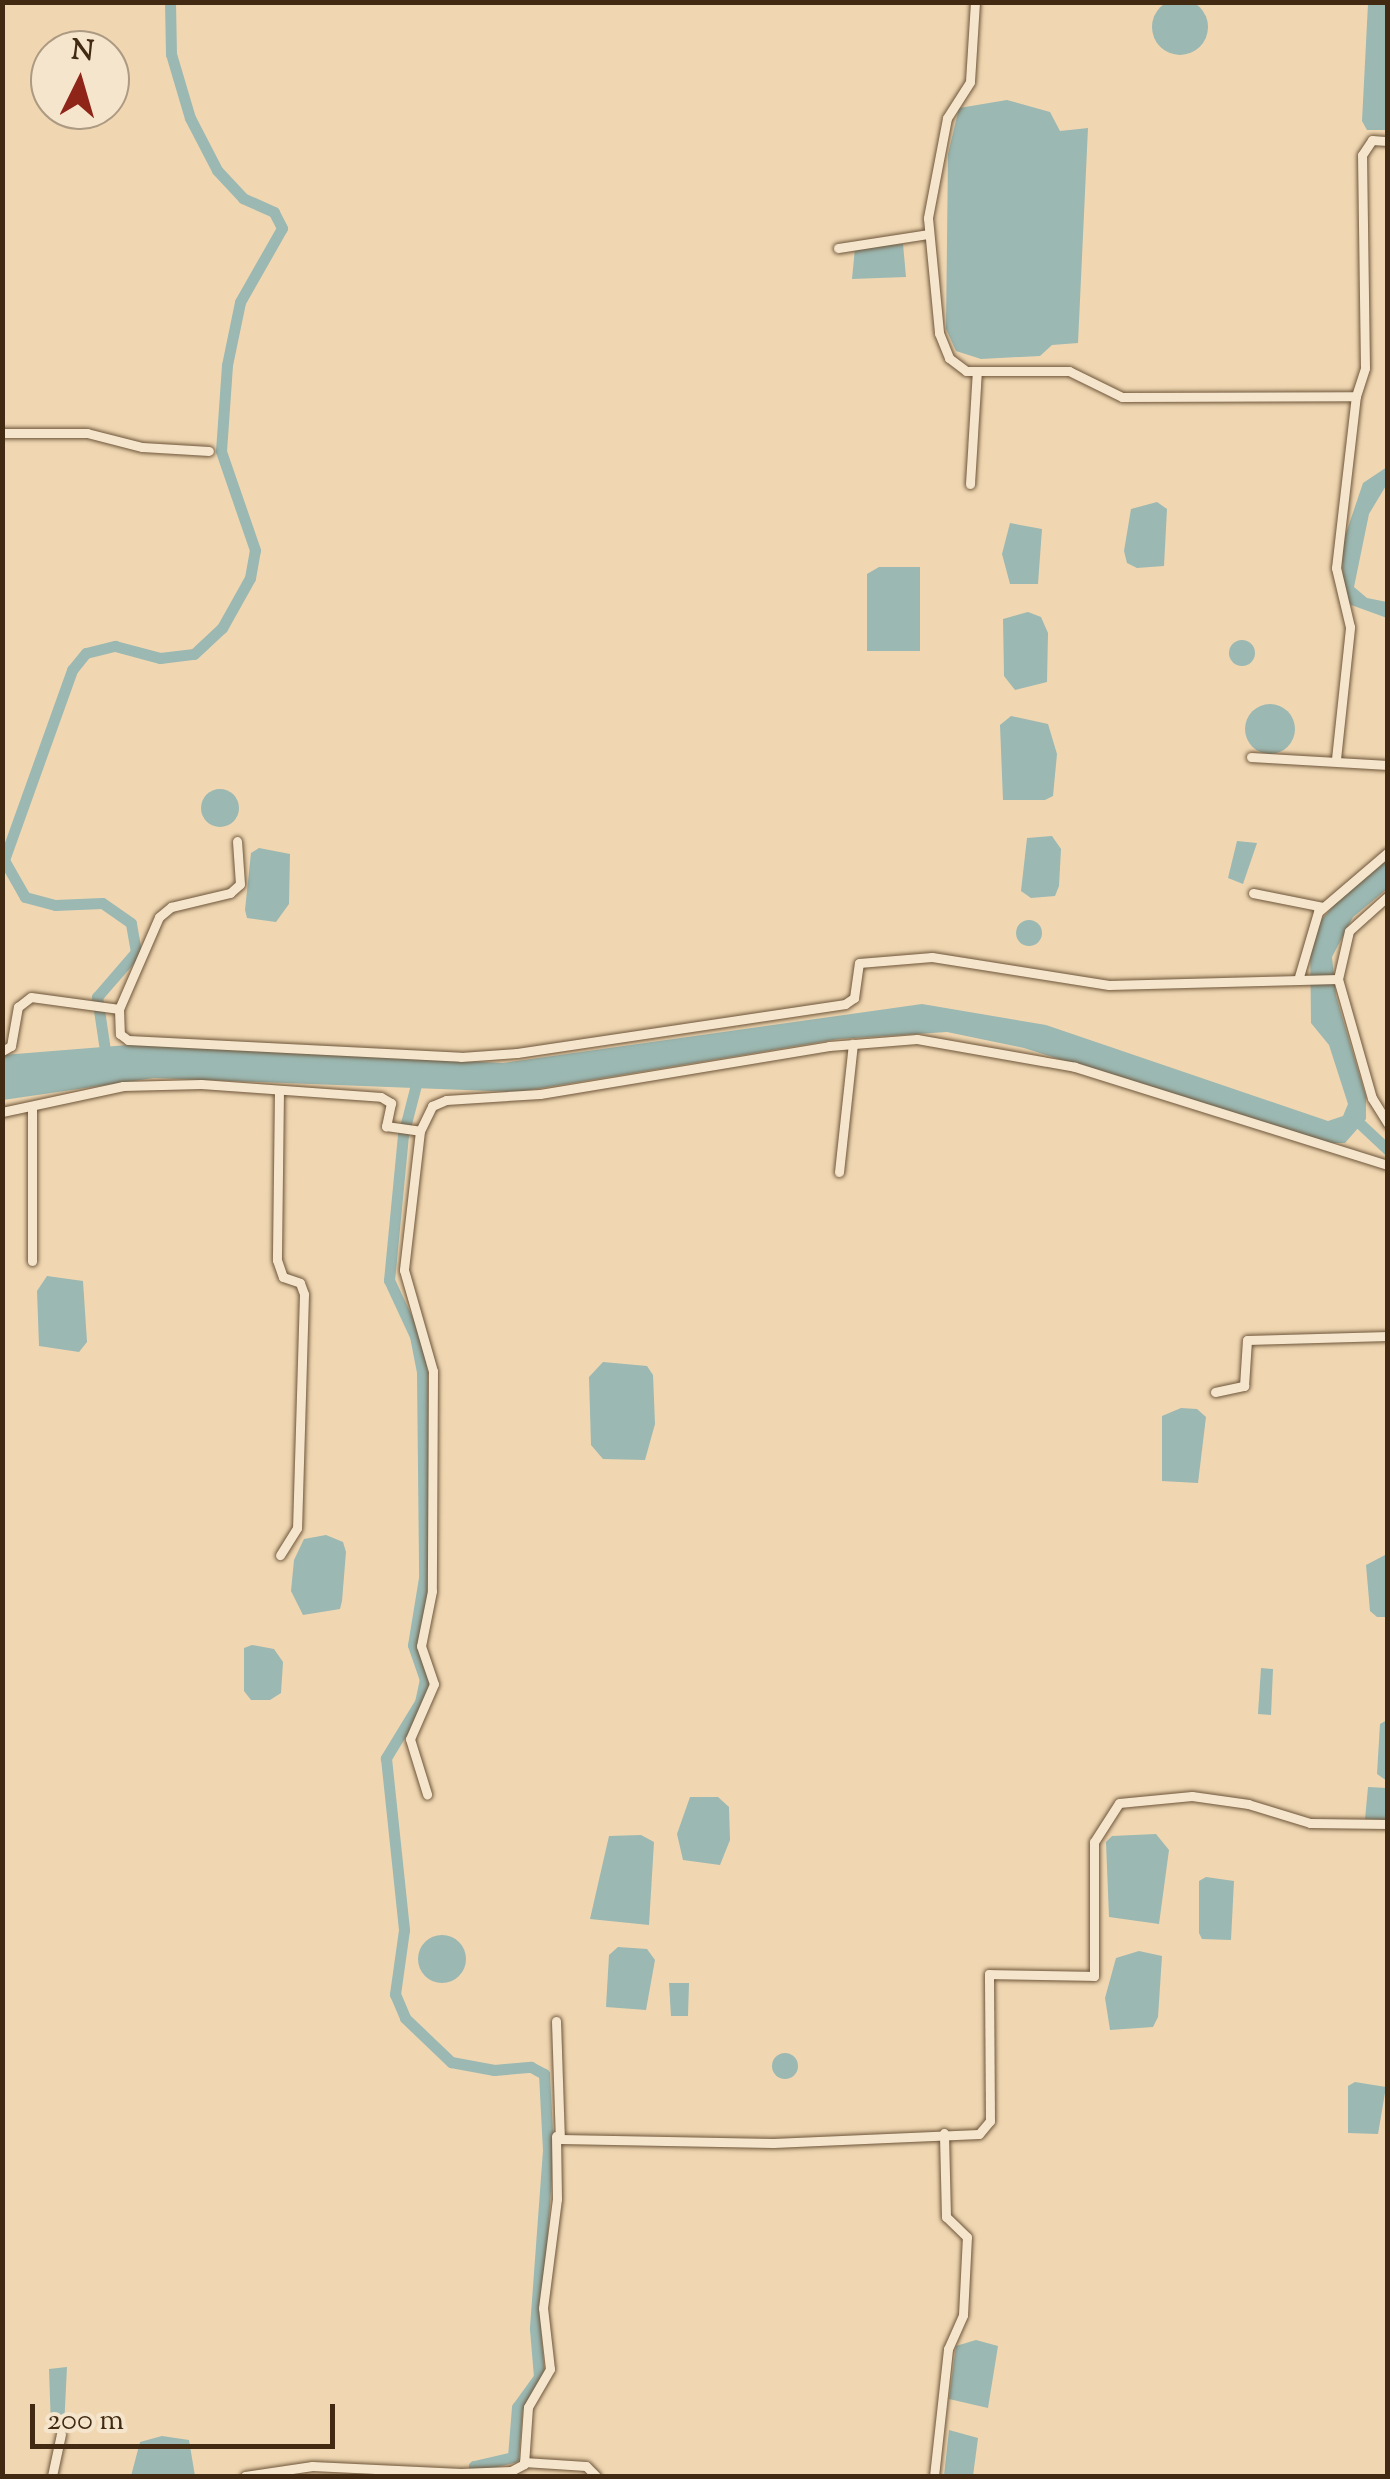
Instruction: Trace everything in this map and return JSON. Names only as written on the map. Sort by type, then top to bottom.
[{"type":"street","points":[[974,2],[972,74],[947,118],[942,162],[932,177],[928,234],[943,347],[957,368],[1070,371],[1122,397],[1356,396]]},
{"type":"street","points":[[1336,759],[1350,627],[1336,568],[1356,396],[1365,368],[1363,149],[1372,140],[1388,142]]},
{"type":"street","points":[[838,248],[928,234]]},
{"type":"street","points":[[970,484],[977,371]]},
{"type":"street","points":[[2,433],[87,433],[142,447],[208,451]]},
{"type":"street","points":[[1251,757],[1388,765]]},
{"type":"street","points":[[236,842],[240,884],[230,893],[171,906],[160,917],[115,1008],[120,1034],[128,1040],[486,1056],[845,1004],[854,998],[857,966],[870,962],[962,959],[1109,985],[1335,979]]},
{"type":"street","points":[[1301,979],[1309,928],[1323,907],[1388,852]]},
{"type":"street","points":[[1253,893],[1323,907]]},
{"type":"street","points":[[1388,896],[1349,931],[1335,979],[1372,1098],[1388,1124]]},
{"type":"street","points":[[2,1051],[11,1046],[25,998],[115,1008]]},
{"type":"street","points":[[427,1794],[410,1740],[434,1684],[421,1646],[432,1591],[432,1371],[404,1270],[418,1131],[432,1106],[446,1100],[609,1084],[852,1044],[942,1040],[1046,1060],[1388,1164]]},
{"type":"street","points":[[840,1172],[852,1044]]},
{"type":"street","points":[[2,1112],[123,1086],[279,1090],[382,1096],[391,1104],[391,1126],[418,1131]]},
{"type":"street","points":[[279,1090],[278,1260],[283,1277],[300,1283],[304,1294],[297,1528],[280,1554]]},
{"type":"street","points":[[32,1108],[32,1261]]},
{"type":"street","points":[[1215,1392],[1244,1386],[1247,1340],[1388,1336]]},
{"type":"street","points":[[556,2136],[611,2143],[774,2143],[979,2134],[989,2127],[989,1974],[1094,1976],[1094,1842],[1119,1803],[1192,1796],[1248,1804],[1310,1823],[1388,1824]]},
{"type":"street","points":[[524,2462],[528,2407],[550,2369],[543,2308],[556,2200],[556,2021]]},
{"type":"street","points":[[934,2476],[948,2349],[963,2315],[967,2246],[966,2233],[946,2217],[944,2133]]},
{"type":"street","points":[[52,2476],[61,2434]]},
{"type":"street","points":[[245,2476],[312,2466],[458,2474],[511,2471],[524,2462],[586,2466],[596,2476]]},
{"type":"water","points":[[1180,-1],[1199,8],[1208,27],[1199,46],[1180,55],[1161,46],[1152,27],[1161,8]]},
{"type":"water","points":[[1388,3],[1387,130],[1367,130],[1362,121],[1368,4]]},
{"type":"water","points":[[1007,100],[1050,112],[1060,131],[1088,128],[1078,343],[1052,345],[1040,356],[981,359],[956,351],[946,329],[948,154],[959,108]]},
{"type":"water","points":[[903,244],[906,277],[852,279],[855,248]]},
{"type":"water","points":[[1387,467],[1387,484],[1369,514],[1354,587],[1367,598],[1387,602],[1387,618],[1343,602],[1342,545],[1363,483]]},
{"type":"water","points":[[1157,502],[1167,509],[1164,566],[1137,568],[1127,563],[1124,551],[1131,509]]},
{"type":"water","points":[[1010,523],[1042,529],[1038,584],[1010,584],[1002,554]]},
{"type":"water","points":[[879,567],[920,567],[920,651],[867,651],[867,574]]},
{"type":"water","points":[[1028,612],[1041,617],[1048,633],[1047,682],[1015,690],[1004,676],[1003,619]]},
{"type":"water","points":[[1242,640],[1251,644],[1255,653],[1251,662],[1242,666],[1233,662],[1229,653],[1233,644]]},
{"type":"water","points":[[1260,705],[1280,705],[1294,719],[1294,739],[1280,753],[1260,753],[1246,739],[1246,719]]},
{"type":"water","points":[[1011,716],[1048,724],[1057,754],[1053,796],[1045,800],[1003,800],[1000,725]]},
{"type":"water","points":[[220,789],[233,795],[239,808],[233,821],[220,827],[207,821],[201,808],[207,795]]},
{"type":"water","points":[[1052,836],[1061,849],[1059,886],[1055,896],[1031,898],[1021,891],[1027,838]]},
{"type":"water","points":[[1237,841],[1257,843],[1243,884],[1228,878]]},
{"type":"water","points":[[259,848],[290,854],[289,904],[276,922],[247,918],[245,910],[251,853]]},
{"type":"water","points":[[1387,857],[1387,889],[1353,917],[1332,957],[1336,996],[1366,1097],[1366,1119],[1345,1143],[1324,1143],[1024,1048],[947,1032],[839,1039],[518,1092],[154,1078],[3,1100],[3,1055],[140,1044],[503,1063],[922,1004],[1046,1025],[1328,1121],[1343,1116],[1348,1104],[1329,1045],[1311,1023],[1310,933],[1361,874]]},
{"type":"water","points":[[1029,920],[1038,924],[1042,933],[1038,942],[1029,946],[1020,942],[1016,933],[1020,924]]},
{"type":"water","points":[[47,1276],[83,1281],[87,1342],[79,1352],[39,1346],[37,1291]]},
{"type":"water","points":[[603,1362],[647,1366],[653,1375],[655,1424],[645,1460],[603,1459],[591,1445],[589,1377]]},
{"type":"water","points":[[1181,1408],[1197,1409],[1206,1417],[1198,1483],[1162,1481],[1162,1416]]},
{"type":"water","points":[[326,1535],[343,1542],[346,1552],[340,1609],[303,1615],[291,1591],[294,1560],[304,1539]]},
{"type":"water","points":[[1387,1554],[1387,1617],[1377,1617],[1370,1611],[1366,1565]]},
{"type":"water","points":[[252,1645],[274,1649],[283,1662],[281,1693],[270,1700],[251,1700],[244,1691],[244,1648]]},
{"type":"water","points":[[1261,1668],[1273,1669],[1271,1715],[1258,1714]]},
{"type":"water","points":[[1388,1720],[1387,1781],[1377,1774],[1380,1724]]},
{"type":"water","points":[[1368,1787],[1387,1788],[1387,1820],[1365,1819]]},
{"type":"water","points":[[690,1797],[718,1797],[729,1807],[730,1840],[720,1865],[683,1860],[677,1834]]},
{"type":"water","points":[[1156,1834],[1169,1850],[1159,1924],[1109,1917],[1106,1842],[1112,1836]]},
{"type":"water","points":[[641,1835],[654,1842],[649,1925],[590,1919],[609,1836]]},
{"type":"water","points":[[1206,1877],[1234,1881],[1231,1940],[1202,1939],[1199,1933],[1199,1881]]},
{"type":"water","points":[[442,1935],[459,1942],[466,1959],[459,1976],[442,1983],[425,1976],[418,1959],[425,1942]]},
{"type":"water","points":[[618,1947],[647,1949],[655,1960],[646,2010],[606,2007],[609,1955]]},
{"type":"water","points":[[1139,1951],[1162,1956],[1158,2017],[1153,2027],[1110,2030],[1105,1998],[1116,1958]]},
{"type":"water","points":[[669,1983],[689,1983],[688,2016],[671,2016]]},
{"type":"water","points":[[785,2053],[794,2057],[798,2066],[794,2075],[785,2079],[776,2075],[772,2066],[776,2057]]},
{"type":"water","points":[[1355,2082],[1386,2087],[1378,2134],[1348,2133],[1348,2086]]},
{"type":"water","points":[[976,2340],[998,2346],[988,2408],[949,2399],[956,2346]]},
{"type":"water","points":[[67,2367],[64,2427],[51,2428],[49,2369]]},
{"type":"water","points":[[949,2430],[978,2438],[973,2476],[944,2476]]},
{"type":"water","points":[[162,2436],[189,2440],[195,2476],[131,2476],[140,2442]]},
{"type":"waterway","points":[[106,1057],[97,997],[136,952],[131,923],[102,903],[55,905],[25,897],[4,860],[72,670],[86,653],[115,646],[160,658],[194,654],[222,628],[250,578],[255,550],[221,451],[227,365],[240,302],[282,228],[274,212],[243,198],[217,170],[190,118],[171,54],[170,2]]},
{"type":"waterway","points":[[418,1077],[403,1135],[389,1280],[415,1336],[422,1373],[424,1578],[413,1645],[425,1679],[420,1702],[386,1758],[404,1930],[395,1994],[405,2018],[451,2062],[494,2070],[531,2067],[544,2074],[548,2150],[535,2329],[539,2377],[517,2407],[513,2457],[474,2466],[473,2476]]},
{"type":"waterway","points":[[1355,1119],[1388,1150]]}]
